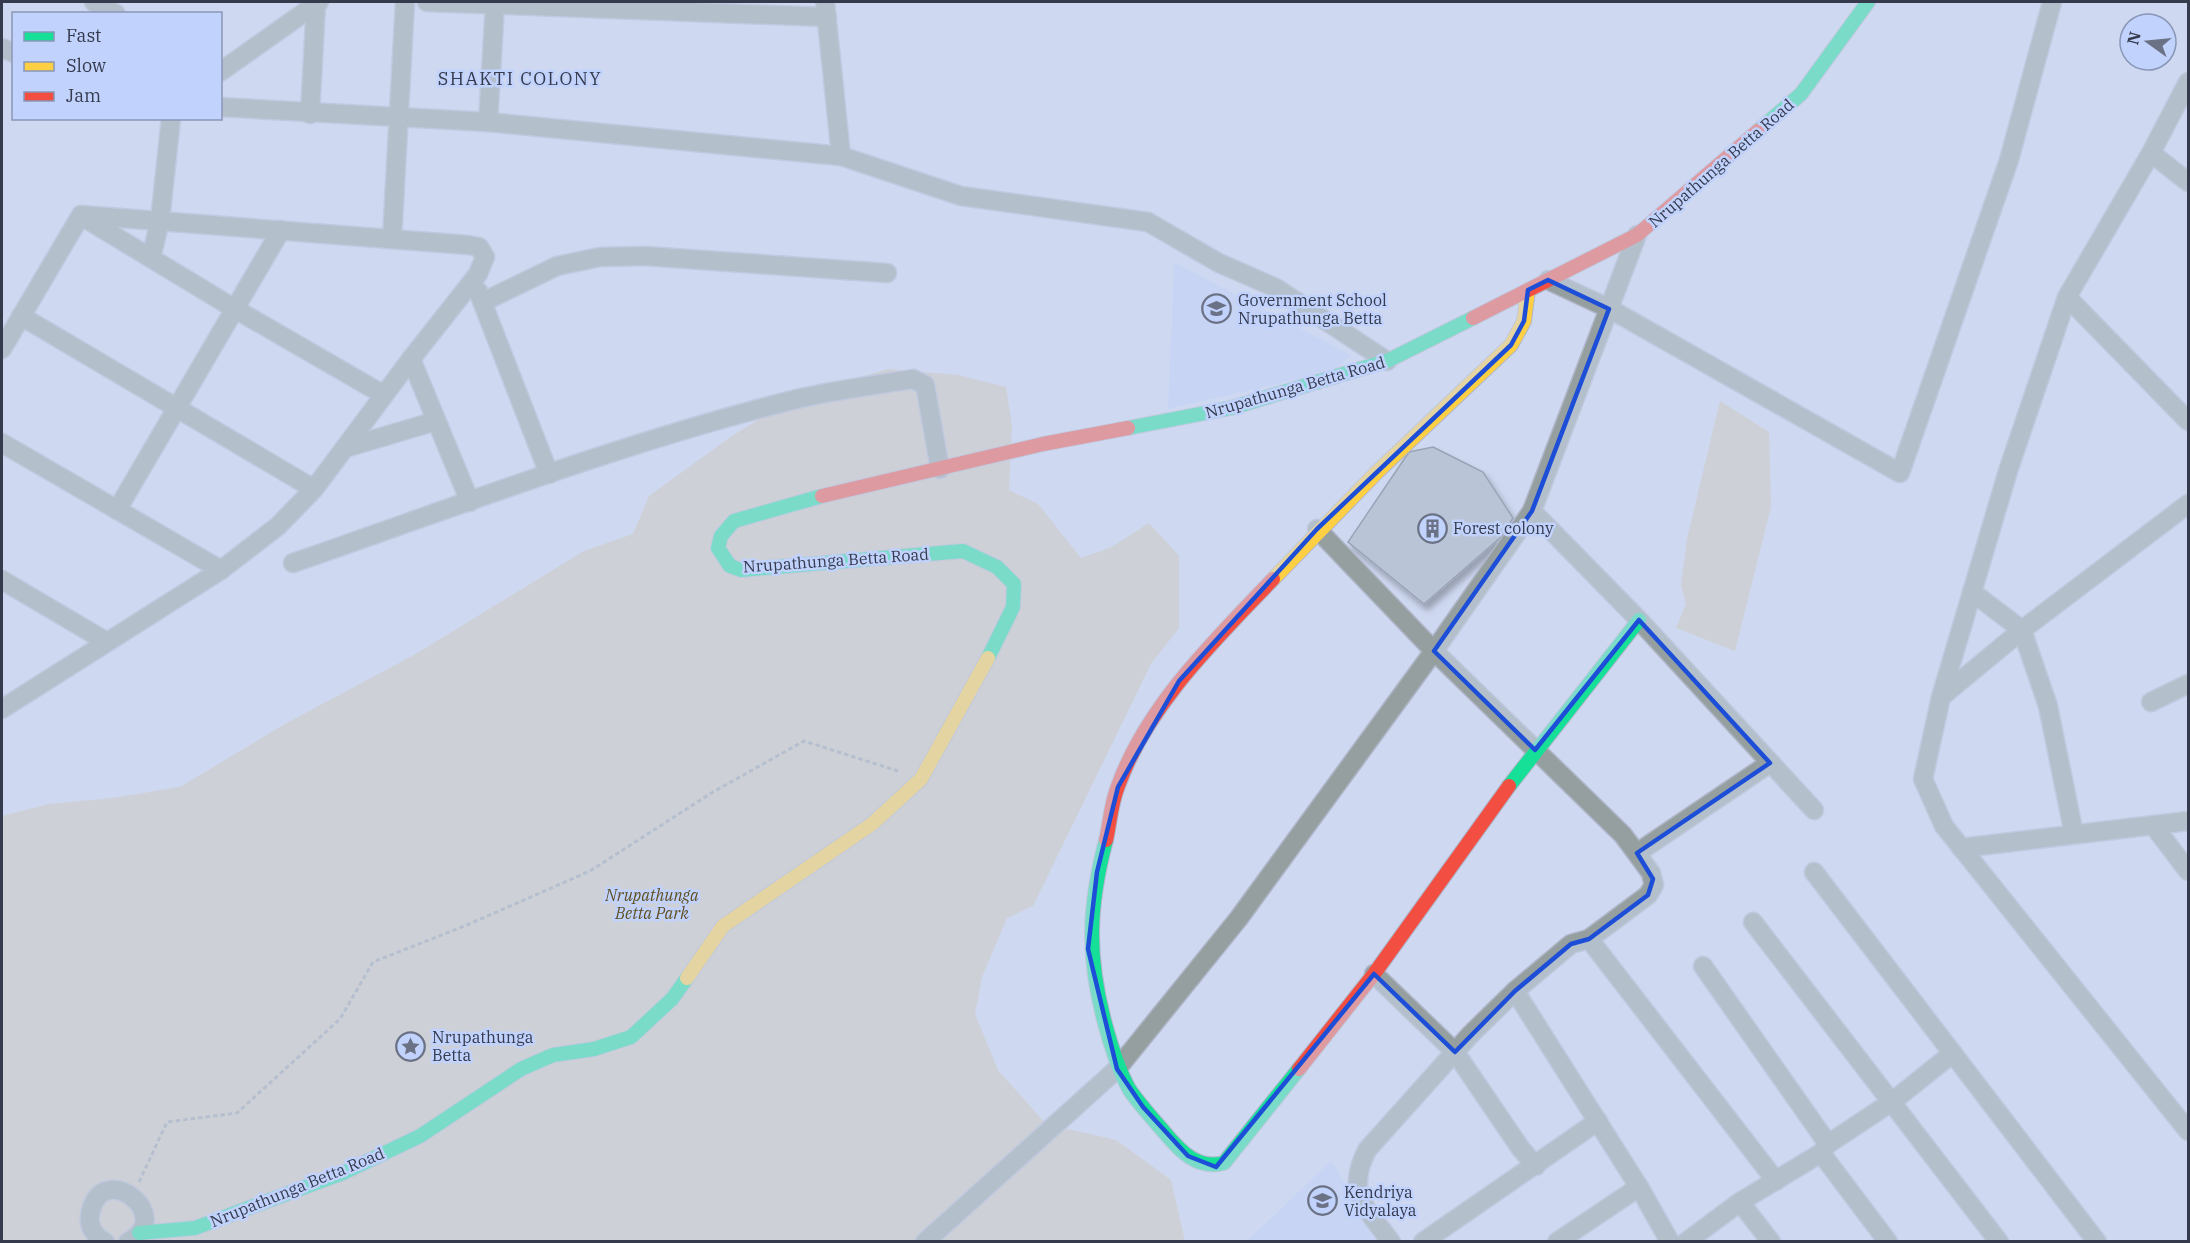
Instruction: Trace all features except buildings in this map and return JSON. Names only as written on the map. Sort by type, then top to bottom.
[{"type":"street","points":[[94,2],[112,12]]},
{"type":"street","points":[[310,114],[317,2]]},
{"type":"street","points":[[222,71],[317,2]]},
{"type":"street","points":[[392,239],[405,2]]},
{"type":"street","points":[[427,2],[826,9],[841,156]]},
{"type":"street","name":"Nrupathunga Betta Road","points":[[133,1237],[195,1228],[343,1173],[420,1136],[521,1069],[553,1055],[594,1049],[631,1037],[672,999],[723,926],[873,824],[921,778],[1006,624],[1013,607],[1014,584],[998,567],[963,551],[741,570],[730,566],[718,548],[721,536],[734,521],[814,498],[1043,444],[1231,408],[1387,361],[1637,235],[1801,94],[1868,2]]},
{"type":"street","points":[[1548,280],[1609,309],[1900,474],[2008,160],[2052,2]]},
{"type":"street","points":[[488,122],[495,4]]},
{"type":"street","points":[[2188,82],[2151,153],[2067,297],[2008,471],[1941,697],[1923,779],[1944,826],[2188,1131]]},
{"type":"street","points":[[222,107],[310,114],[488,122],[841,156],[961,196],[1148,222],[1219,263],[1276,288],[1387,361]]},
{"type":"street","points":[[150,258],[160,221],[171,120]]},
{"type":"street","points":[[2151,153],[2188,182]]},
{"type":"street","points":[[2,709],[221,570],[278,526],[314,489],[474,279],[483,266],[485,257],[479,247],[81,215]]},
{"type":"street","points":[[81,215],[234,309],[384,395]]},
{"type":"street","points":[[2,349],[81,215]]},
{"type":"street","points":[[117,510],[280,230]]},
{"type":"street","points":[[925,1242],[1117,1069],[1239,918],[1434,651],[1532,511],[1637,235]]},
{"type":"street","points":[[483,302],[556,266],[600,257],[645,256],[887,273]]},
{"type":"street","points":[[474,279],[549,474]]},
{"type":"street","points":[[1528,290],[1524,321],[1511,345],[1317,529],[1179,681],[1135,751],[1118,787],[1097,872],[1089,917],[1089,949],[1094,982],[1117,1069],[1143,1107],[1188,1156],[1206,1166],[1216,1167],[1224,1163],[1374,974],[1535,750],[1639,620]]},
{"type":"street","points":[[2067,297],[2188,421]]},
{"type":"street","points":[[21,316],[314,489]]},
{"type":"street","points":[[411,359],[470,502]]},
{"type":"street","points":[[292,563],[549,474],[798,399],[913,379],[925,385],[940,469]]},
{"type":"street","points":[[345,448],[436,421]]},
{"type":"street","points":[[2,443],[221,570]]},
{"type":"street","points":[[1941,697],[2022,630],[2188,504]]},
{"type":"street","points":[[1532,511],[1639,620],[1814,810]]},
{"type":"street","points":[[1317,529],[1434,651],[1623,835],[1653,879],[1651,890],[1589,939],[1571,944],[1515,991],[1455,1052],[1367,1150],[1359,1167],[1358,1196],[1391,1242]]},
{"type":"street","points":[[2,580],[107,642]]},
{"type":"street","points":[[1972,592],[2022,630],[2048,706],[2074,834]]},
{"type":"street","points":[[2151,702],[2188,684]]},
{"type":"street","points":[[1637,853],[1770,763]]},
{"type":"street","points":[[1961,848],[2188,821]]},
{"type":"street","points":[[2153,825],[2188,871]]},
{"type":"street","points":[[1814,872],[2097,1242]]},
{"type":"street","points":[[1753,922],[2000,1242]]},
{"type":"street","points":[[1589,939],[1776,1180]]},
{"type":"street","points":[[1703,966],[1888,1242]]},
{"type":"street","points":[[1374,974],[1455,1052],[1521,1149],[1536,1166]]},
{"type":"street","points":[[1515,991],[1639,1187],[1670,1242]]},
{"type":"street","points":[[1686,1242],[1740,1202],[1893,1101],[1953,1053]]},
{"type":"street","points":[[1423,1242],[1598,1121]]},
{"type":"street","points":[[1557,1242],[1639,1187]]},
{"type":"street","points":[[105,1242],[96,1235],[91,1227],[89,1219],[92,1205],[107,1191],[121,1190],[133,1195]]},
{"type":"street","name":"Nrupathunga Betta Road","points":[[133,1195],[139,1202],[144,1215],[133,1237]]},
{"type":"street","points":[[1740,1202],[1771,1242]]},
{"type":"path","points":[[133,1195],[167,1122],[237,1113],[340,1019],[373,962],[590,871],[713,792],[804,741],[921,778]]},
{"type":"highlighted area","points":[[1548,280],[1609,309],[1532,511],[1434,651],[1535,750],[1639,620],[1770,763],[1637,853],[1653,879],[1648,895],[1589,939],[1571,944],[1515,991],[1455,1052],[1374,974],[1216,1167],[1188,1156],[1143,1107],[1117,1069],[1088,949],[1097,872],[1118,787],[1179,681],[1317,529],[1511,345],[1524,321],[1528,290]]},
{"type":"shaded area","name":"Government School Nrupathunga Betta","points":[[1174,262],[1351,355],[1335,371],[1168,409]]},
{"type":"shaded area","name":"Kendriya Vidyalaya","points":[[1331,1161],[1382,1241],[1246,1242]]},
{"type":"green space","name":"Nrupathunga Betta Park","points":[[888,369],[958,375],[1006,387],[1012,426],[1009,490],[1038,504],[1081,558],[1112,547],[1149,523],[1179,556],[1179,628],[1151,664],[1033,906],[1007,918],[982,977],[975,1014],[998,1070],[1046,1124],[1116,1140],[1171,1180],[1185,1241],[2,1241],[2,816],[49,804],[113,798],[180,787],[285,724],[414,655],[584,551],[633,534],[649,496],[732,436],[797,396]]},
{"type":"green space","points":[[1720,401],[1769,432],[1771,507],[1735,651],[1676,628],[1686,604],[1681,585],[1687,539]]},
{"type":"traffic: fast","points":[[1759,130],[1801,94],[1868,2]]},
{"type":"traffic: fast","points":[[1128,428],[1231,408],[1387,361],[1473,318]]},
{"type":"traffic: fast","points":[[822,496],[734,521],[721,536],[718,548],[730,566],[741,570],[963,551],[997,567],[1014,584],[1013,607],[988,658]]},
{"type":"traffic: fast","points":[[1509,786],[1639,620]]},
{"type":"traffic: fast","points":[[1106,840],[1093,910],[1095,977],[1105,1024],[1118,1065],[1129,1089],[1146,1111],[1176,1146],[1190,1157],[1205,1164],[1224,1163],[1299,1069]]},
{"type":"traffic: fast","points":[[139,1233],[195,1228],[343,1173],[420,1136],[521,1069],[553,1055],[594,1049],[631,1037],[672,999],[687,978]]},
{"type":"traffic: slow","points":[[1273,579],[1377,472],[1511,345],[1524,321],[1528,290]]},
{"type":"traffic: slow","points":[[687,978],[723,926],[872,824],[921,779],[988,658]]},
{"type":"traffic: jam","points":[[1473,318],[1637,235],[1759,130]]},
{"type":"traffic: jam","points":[[822,496],[1043,444],[1128,428]]},
{"type":"traffic: jam","points":[[1106,840],[1116,792],[1146,728],[1164,701],[1206,650],[1273,579]]},
{"type":"traffic: jam","points":[[1299,1069],[1374,974],[1509,786]]},
{"type":"place","name":"Government School Nrupathunga Betta","points":[[1217,309]]},
{"type":"place","name":"Forest colony","points":[[1432,528]]},
{"type":"place","name":"Nrupathunga Betta","points":[[411,1046]]},
{"type":"place","name":"Kendriya Vidyalaya","points":[[1323,1201]]},
{"type":"district","name":"SHAKTI COLONY","points":[[520,79]]}]
